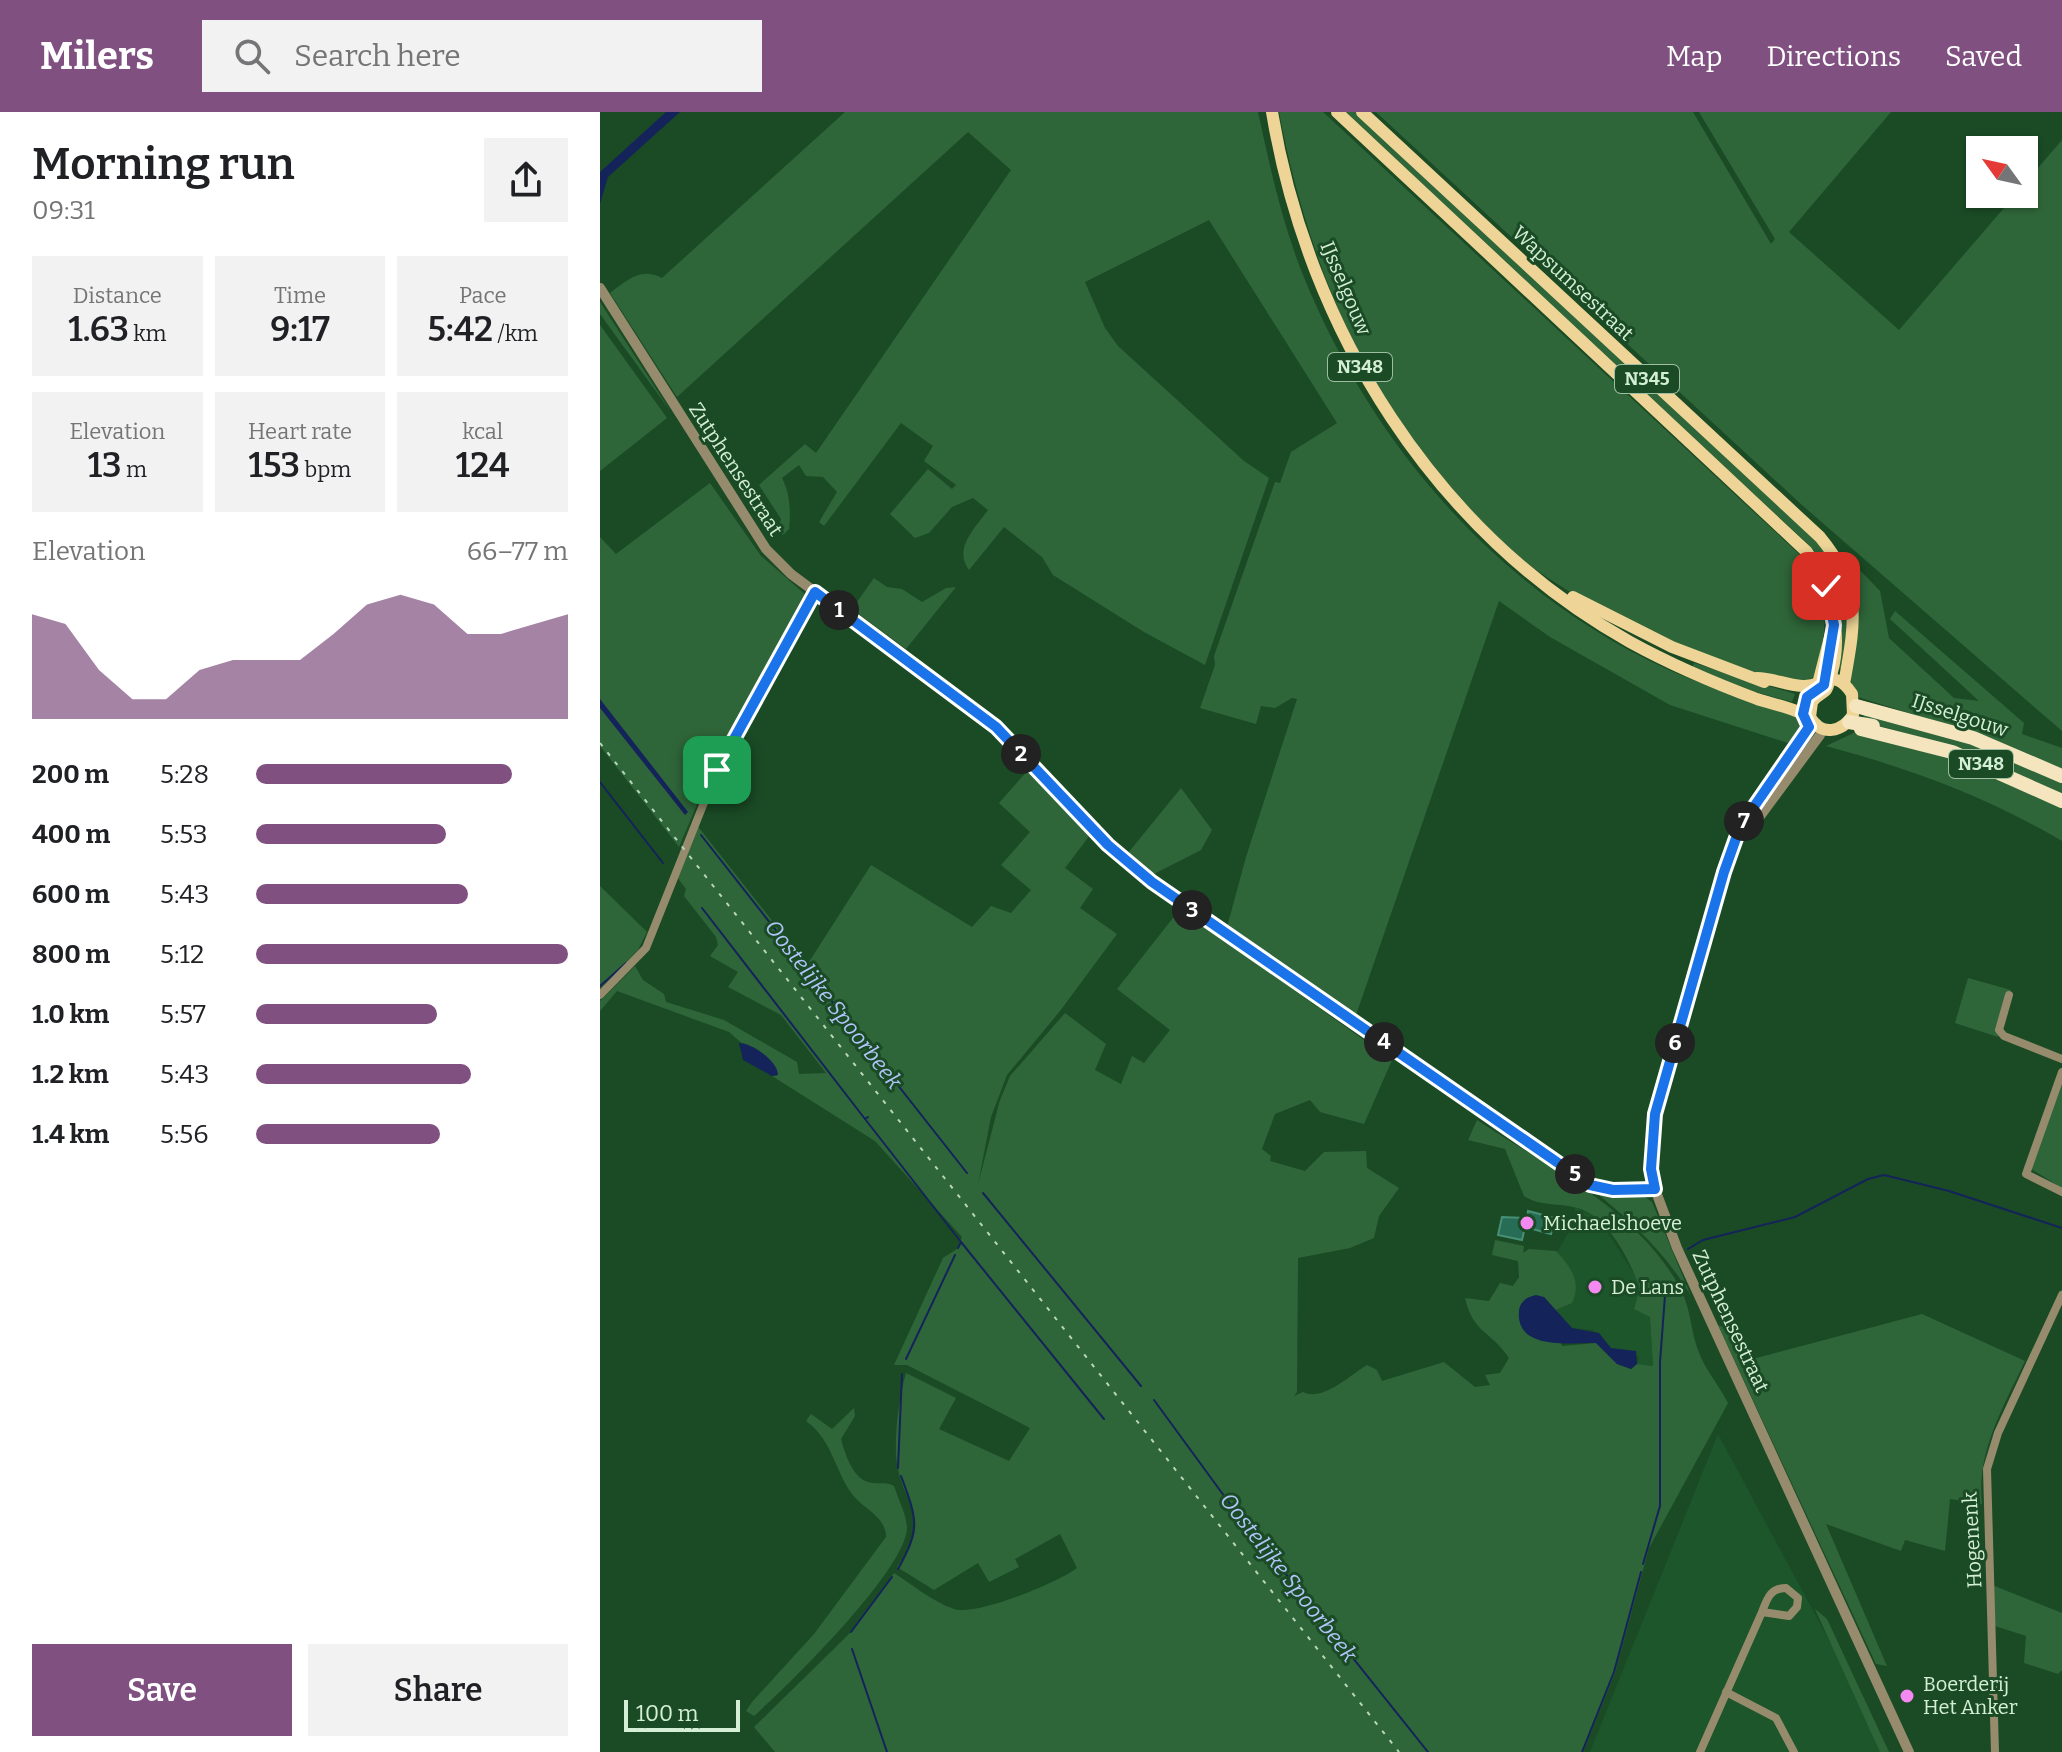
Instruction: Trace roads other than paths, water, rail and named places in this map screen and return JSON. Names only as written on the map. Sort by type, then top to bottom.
[{"type":"highway","name":"IJsselgouw","points":[[1854,704],[1973,738],[2062,776]]},
{"type":"highway","name":"IJsselgouw","points":[[1855,725],[1952,752],[2062,801]]},
{"type":"main road","name":"Wapsumsestraat","points":[[1337,112],[1807,552],[1826,586],[1837,641],[1820,684]]},
{"type":"main road","name":"Wapsumsestraat","points":[[1362,112],[1820,537],[1842,568],[1853,601],[1854,637],[1844,684]]},
{"type":"main road","name":"IJsselgouw","points":[[1273,118],[1309,255],[1355,359],[1388,415],[1430,472],[1465,511],[1523,565],[1578,609],[1633,644],[1741,691],[1805,711]]},
{"type":"main road","name":"IJsselgouw","points":[[1523,565],[1641,634],[1757,678],[1844,684]]},
{"type":"main road","points":[[1819,732],[1805,711],[1820,684],[1840,688],[1854,704]]},
{"type":"main road","points":[[1819,732],[1855,725],[1854,704],[1844,684]]},
{"type":"main road","points":[[1819,732],[1842,720],[1854,704]]},
{"type":"street","name":"Zutphensestraat","points":[[600,288],[766,549],[815,592],[996,727],[1108,845],[1152,882],[1590,1185],[1613,1190],[1655,1189],[1677,1248],[1909,1752]]},
{"type":"street","points":[[600,995],[646,948],[717,770],[815,592]]},
{"type":"street","points":[[1655,1189],[1651,1169],[1655,1114],[1724,872],[1740,827],[1819,732]]},
{"type":"street","points":[[1737,840],[1749,831],[1819,732]]},
{"type":"street","points":[[2009,995],[1999,1030],[2004,1036],[2062,1059]]},
{"type":"street","points":[[2062,1072],[2026,1174],[2062,1192]]},
{"type":"street","name":"Hogenenk","points":[[1995,1752],[1987,1469],[1998,1433],[2062,1295]]},
{"type":"street","points":[[1700,1752],[1762,1612],[1777,1589],[1791,1590],[1798,1598],[1797,1607],[1789,1616],[1762,1612]]},
{"type":"street","points":[[1726,1692],[1776,1718],[1794,1752]]},
{"type":"water","points":[[666,112],[680,112],[608,177],[600,204],[600,172]]},
{"type":"water","points":[[600,699],[688,812],[685,815],[600,708]]},
{"type":"water","points":[[739,1043],[763,1054],[774,1064],[778,1075],[772,1076],[743,1060]]},
{"type":"water","points":[[1536,1295],[1544,1297],[1572,1328],[1599,1333],[1611,1348],[1636,1351],[1637,1364],[1631,1369],[1617,1364],[1596,1343],[1548,1342],[1526,1333],[1520,1324],[1519,1311],[1524,1300]]},
{"type":"waterway","points":[[600,782],[663,863]]},
{"type":"waterway","name":"Oostelijke Spoorbeek","points":[[701,835],[967,1173]]},
{"type":"waterway","points":[[702,908],[865,1119]]},
{"type":"waterway","points":[[600,986],[626,963]]},
{"type":"waterway","points":[[868,1117],[865,1119],[961,1242],[958,1248]]},
{"type":"waterway","points":[[1688,1249],[1703,1240],[1795,1217],[1868,1179],[1884,1175],[1949,1191],[2062,1228]]},
{"type":"waterway","name":"Oostelijke Spoorbeek","points":[[983,1193],[1141,1386]]},
{"type":"waterway","points":[[961,1242],[1104,1419]]},
{"type":"waterway","points":[[906,1359],[955,1255]]},
{"type":"waterway","points":[[1643,1564],[1660,1506],[1660,1362],[1666,1282]]},
{"type":"waterway","points":[[898,1468],[902,1374]]},
{"type":"waterway","name":"Oostelijke Spoorbeek","points":[[1154,1400],[1230,1504],[1428,1752]]},
{"type":"waterway","points":[[898,1569],[910,1543],[914,1523],[911,1503],[901,1476]]},
{"type":"waterway","points":[[1582,1752],[1614,1672],[1641,1572]]},
{"type":"waterway","points":[[851,1632],[892,1577]]},
{"type":"waterway","points":[[852,1649],[887,1752]]},
{"type":"railway","points":[[600,743],[1399,1752]]},
{"type":"place","name":"Michaelshoeve","points":[[1527,1223]]},
{"type":"place","name":"De Lans","points":[[1595,1287]]},
{"type":"place","name":"Boerderij Het Anker","points":[[1907,1696]]}]
